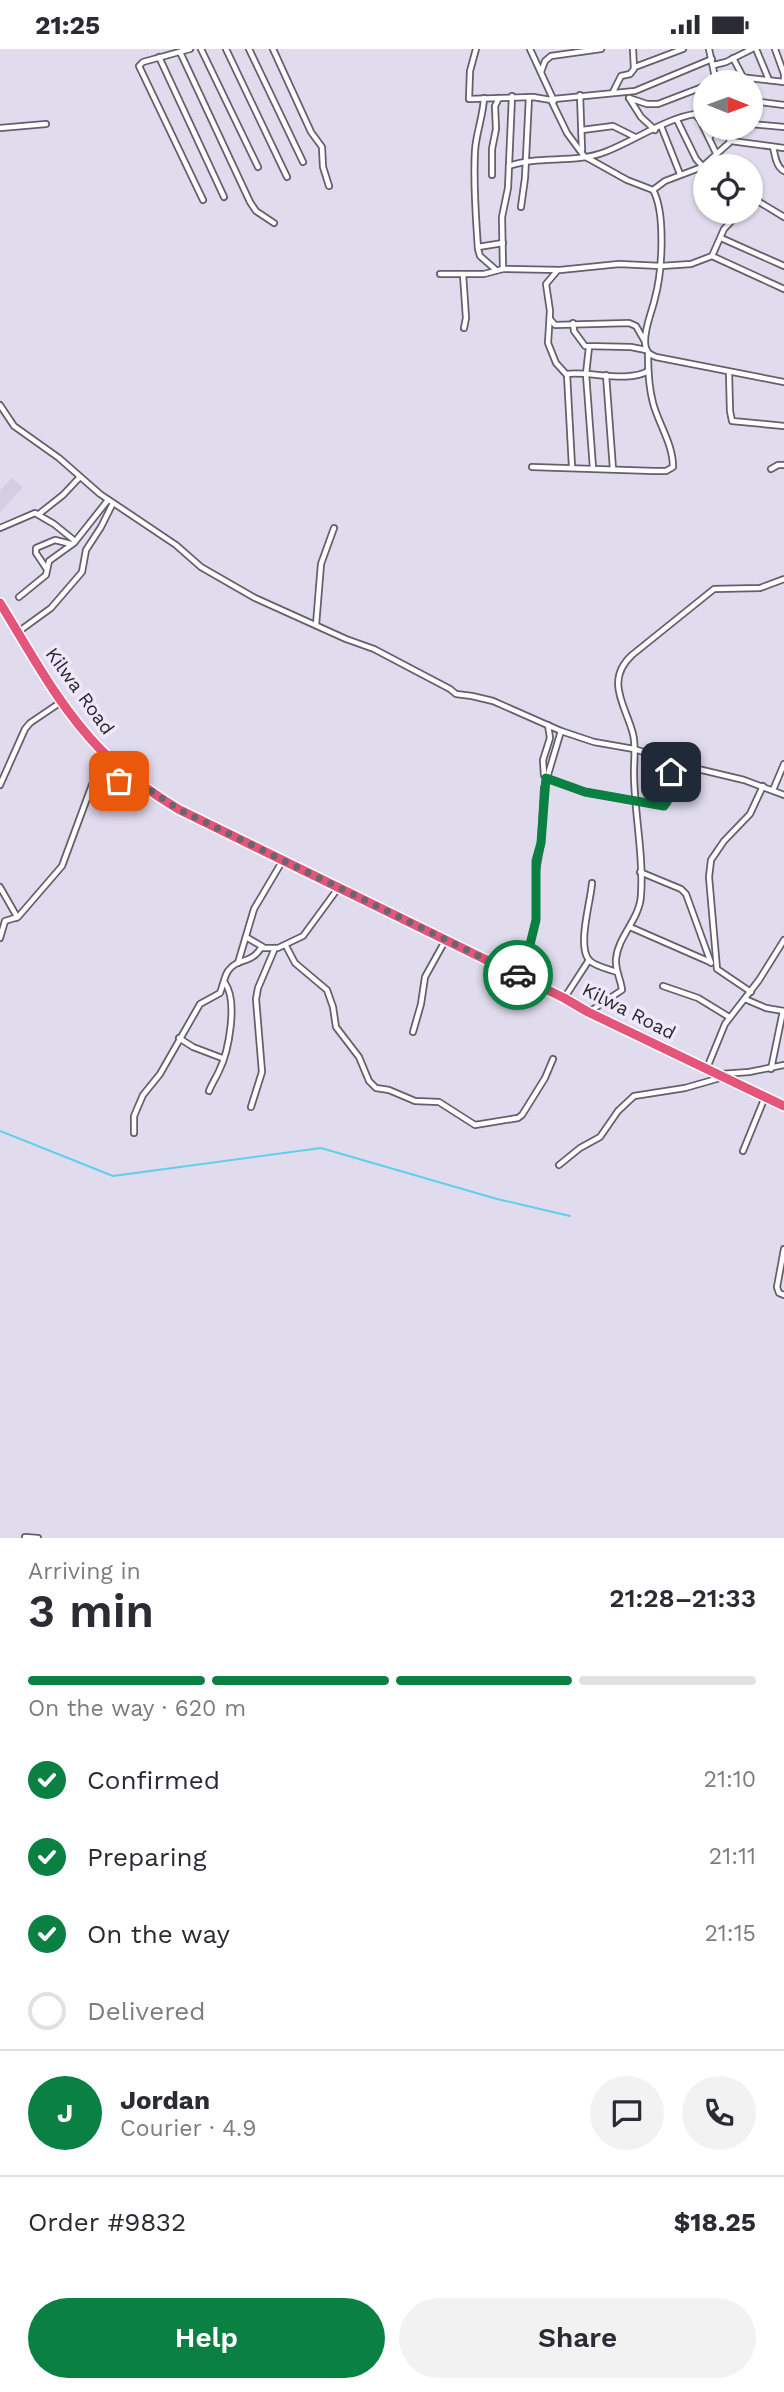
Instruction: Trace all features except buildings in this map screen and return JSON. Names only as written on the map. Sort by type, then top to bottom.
[{"type":"highway","name":"Kilwa Road","points":[[0,603],[61,702],[101,750],[131,777],[178,809],[784,1106]]},
{"type":"street","points":[[190,49],[143,62],[139,67],[203,200]]},
{"type":"street","points":[[201,49],[258,167]]},
{"type":"street","points":[[226,49],[287,177]]},
{"type":"street","points":[[248,49],[303,162]]},
{"type":"street","points":[[273,49],[311,132],[322,147],[323,167],[329,186]]},
{"type":"street","points":[[476,49],[468,96],[471,99],[512,96],[554,100],[635,91],[754,49],[769,80]]},
{"type":"street","points":[[530,49],[567,133],[583,154],[627,180],[653,190]]},
{"type":"street","points":[[541,72],[545,61],[551,56],[601,49]]},
{"type":"street","points":[[633,49],[635,67]]},
{"type":"street","points":[[613,92],[618,79],[635,67],[683,49]]},
{"type":"street","points":[[709,49],[714,70]]},
{"type":"street","points":[[763,79],[784,82],[784,74],[775,49]]},
{"type":"street","points":[[180,52],[250,202],[256,211],[274,223]]},
{"type":"street","points":[[159,57],[224,197]]},
{"type":"street","points":[[733,58],[739,70]]},
{"type":"street","points":[[629,98],[647,104],[659,104],[693,91]]},
{"type":"street","points":[[624,92],[641,117],[655,129]]},
{"type":"street","points":[[580,95],[583,154]]},
{"type":"street","points":[[500,270],[512,96]]},
{"type":"street","points":[[492,176],[495,106],[500,97]]},
{"type":"street","points":[[521,207],[530,97]]},
{"type":"street","points":[[484,98],[483,118],[474,155],[478,247],[480,255],[500,270]]},
{"type":"street","points":[[763,102],[784,104]]},
{"type":"street","points":[[509,166],[607,151],[693,115]]},
{"type":"street","points":[[677,120],[696,154]]},
{"type":"street","points":[[0,128],[46,124]]},
{"type":"street","points":[[763,125],[784,127]]},
{"type":"street","points":[[582,130],[613,126],[636,137]]},
{"type":"street","points":[[662,126],[680,174]]},
{"type":"street","points":[[710,140],[716,153],[731,141],[784,148]]},
{"type":"street","points":[[773,147],[775,159],[784,171]]},
{"type":"street","points":[[653,190],[665,181],[693,171]]},
{"type":"street","points":[[645,341],[661,266],[660,217],[653,190]]},
{"type":"street","points":[[763,205],[784,217]]},
{"type":"street","points":[[440,274],[558,270],[619,264],[691,264],[712,256],[728,224]]},
{"type":"street","points":[[720,238],[784,266]]},
{"type":"street","points":[[478,247],[503,243]]},
{"type":"street","points":[[712,256],[784,289]]},
{"type":"street","points":[[558,270],[547,283],[548,343],[556,363],[566,374],[572,467]]},
{"type":"street","points":[[463,274],[466,318],[464,328]]},
{"type":"street","points":[[532,467],[666,471],[673,467],[671,449],[653,404],[645,341],[636,326],[629,323],[553,324],[549,318]]},
{"type":"street","points":[[573,323],[574,331],[582,345],[589,347],[631,347],[656,357],[784,382]]},
{"type":"street","points":[[589,347],[586,374],[593,468]]},
{"type":"street","points":[[566,374],[640,375],[648,371]]},
{"type":"street","points":[[729,372],[732,421],[784,426]]},
{"type":"street","points":[[606,375],[613,469]]},
{"type":"street","points":[[0,408],[14,426],[59,458],[79,478],[111,502],[164,536],[201,567],[255,598],[374,649],[455,694],[492,701],[561,731],[594,742],[634,749],[763,786],[784,795]]},
{"type":"street","points":[[771,469],[784,465]]},
{"type":"street","points":[[39,514],[79,478]]},
{"type":"street","points":[[19,597],[47,574],[49,561],[74,543],[111,502]]},
{"type":"street","points":[[18,632],[51,608],[82,572],[86,550],[101,527],[111,502]]},
{"type":"street","points":[[0,528],[33,513],[39,514],[74,543]]},
{"type":"street","points":[[316,625],[321,564],[334,528]]},
{"type":"street","points":[[47,569],[35,549],[53,540],[74,543]]},
{"type":"street","points":[[588,1012],[621,992],[616,955],[640,902],[639,833],[633,800],[634,749],[618,678],[627,660],[714,589],[760,588],[784,579]]},
{"type":"street","points":[[0,785],[25,729],[61,702]]},
{"type":"street","points":[[522,977],[536,920],[536,871],[541,843],[543,761],[550,738],[548,725]]},
{"type":"street","points":[[542,801],[546,778],[561,731]]},
{"type":"street","points":[[546,778],[585,792],[660,805],[667,803],[671,772],[668,759]]},
{"type":"street","points":[[773,790],[784,764]]},
{"type":"street","points":[[0,939],[5,921],[16,918],[45,889],[62,866],[96,774],[103,773],[123,782],[131,777]]},
{"type":"street","points":[[717,969],[709,877],[711,860],[724,841],[750,814],[763,786]]},
{"type":"street","points":[[238,963],[254,909],[284,860]]},
{"type":"street","points":[[640,872],[681,889],[686,894],[711,963]]},
{"type":"street","points":[[564,998],[589,960],[584,935],[592,883]]},
{"type":"street","points":[[0,887],[16,918]]},
{"type":"street","points":[[246,937],[263,947],[286,946],[303,936],[340,887]]},
{"type":"street","points":[[630,927],[711,963],[751,992]]},
{"type":"street","points":[[413,1032],[425,977],[446,940]]},
{"type":"street","points":[[707,1069],[729,1017],[751,992],[782,948],[784,940]]},
{"type":"street","points":[[286,946],[295,963],[327,989],[336,1027],[359,1057],[369,1081],[376,1088],[389,1090],[415,1101],[439,1102],[471,1124],[481,1125],[522,1115],[545,1078],[553,1059]]},
{"type":"street","points":[[135,1133],[134,1116],[138,1104],[160,1075],[200,1004],[218,995],[229,970],[238,963],[253,958],[263,947]]},
{"type":"street","points":[[251,1107],[262,1072],[256,999],[275,948]]},
{"type":"street","points":[[589,960],[618,973]]},
{"type":"street","points":[[209,1091],[223,1058],[231,1021],[231,993],[224,982]]},
{"type":"street","points":[[663,986],[698,998],[729,1017]]},
{"type":"street","points":[[745,999],[765,1008],[783,1011],[771,1069]]},
{"type":"street","points":[[179,1038],[193,1047],[223,1058]]},
{"type":"street","points":[[559,1165],[580,1148],[600,1137],[618,1111],[634,1096],[685,1088],[722,1075],[784,1065]]},
{"type":"street","points":[[743,1151],[765,1096]]},
{"type":"street","points":[[784,1249],[777,1287],[779,1293],[784,1295]]},
{"type":"street","points":[[25,1537],[38,1538]]},
{"type":"shaded area","points":[[12,478],[23,487],[0,513],[0,490]]},
{"type":"waterway","points":[[0,1131],[113,1176],[321,1148],[497,1199],[570,1216]]},
{"type":"way so far","points":[[119,781],[131,777],[178,809],[518,975]]},
{"type":"route","points":[[518,975],[522,977],[534,929],[537,907],[536,861],[541,843],[542,801],[546,778],[585,792],[664,806],[669,798],[671,772]]}]
